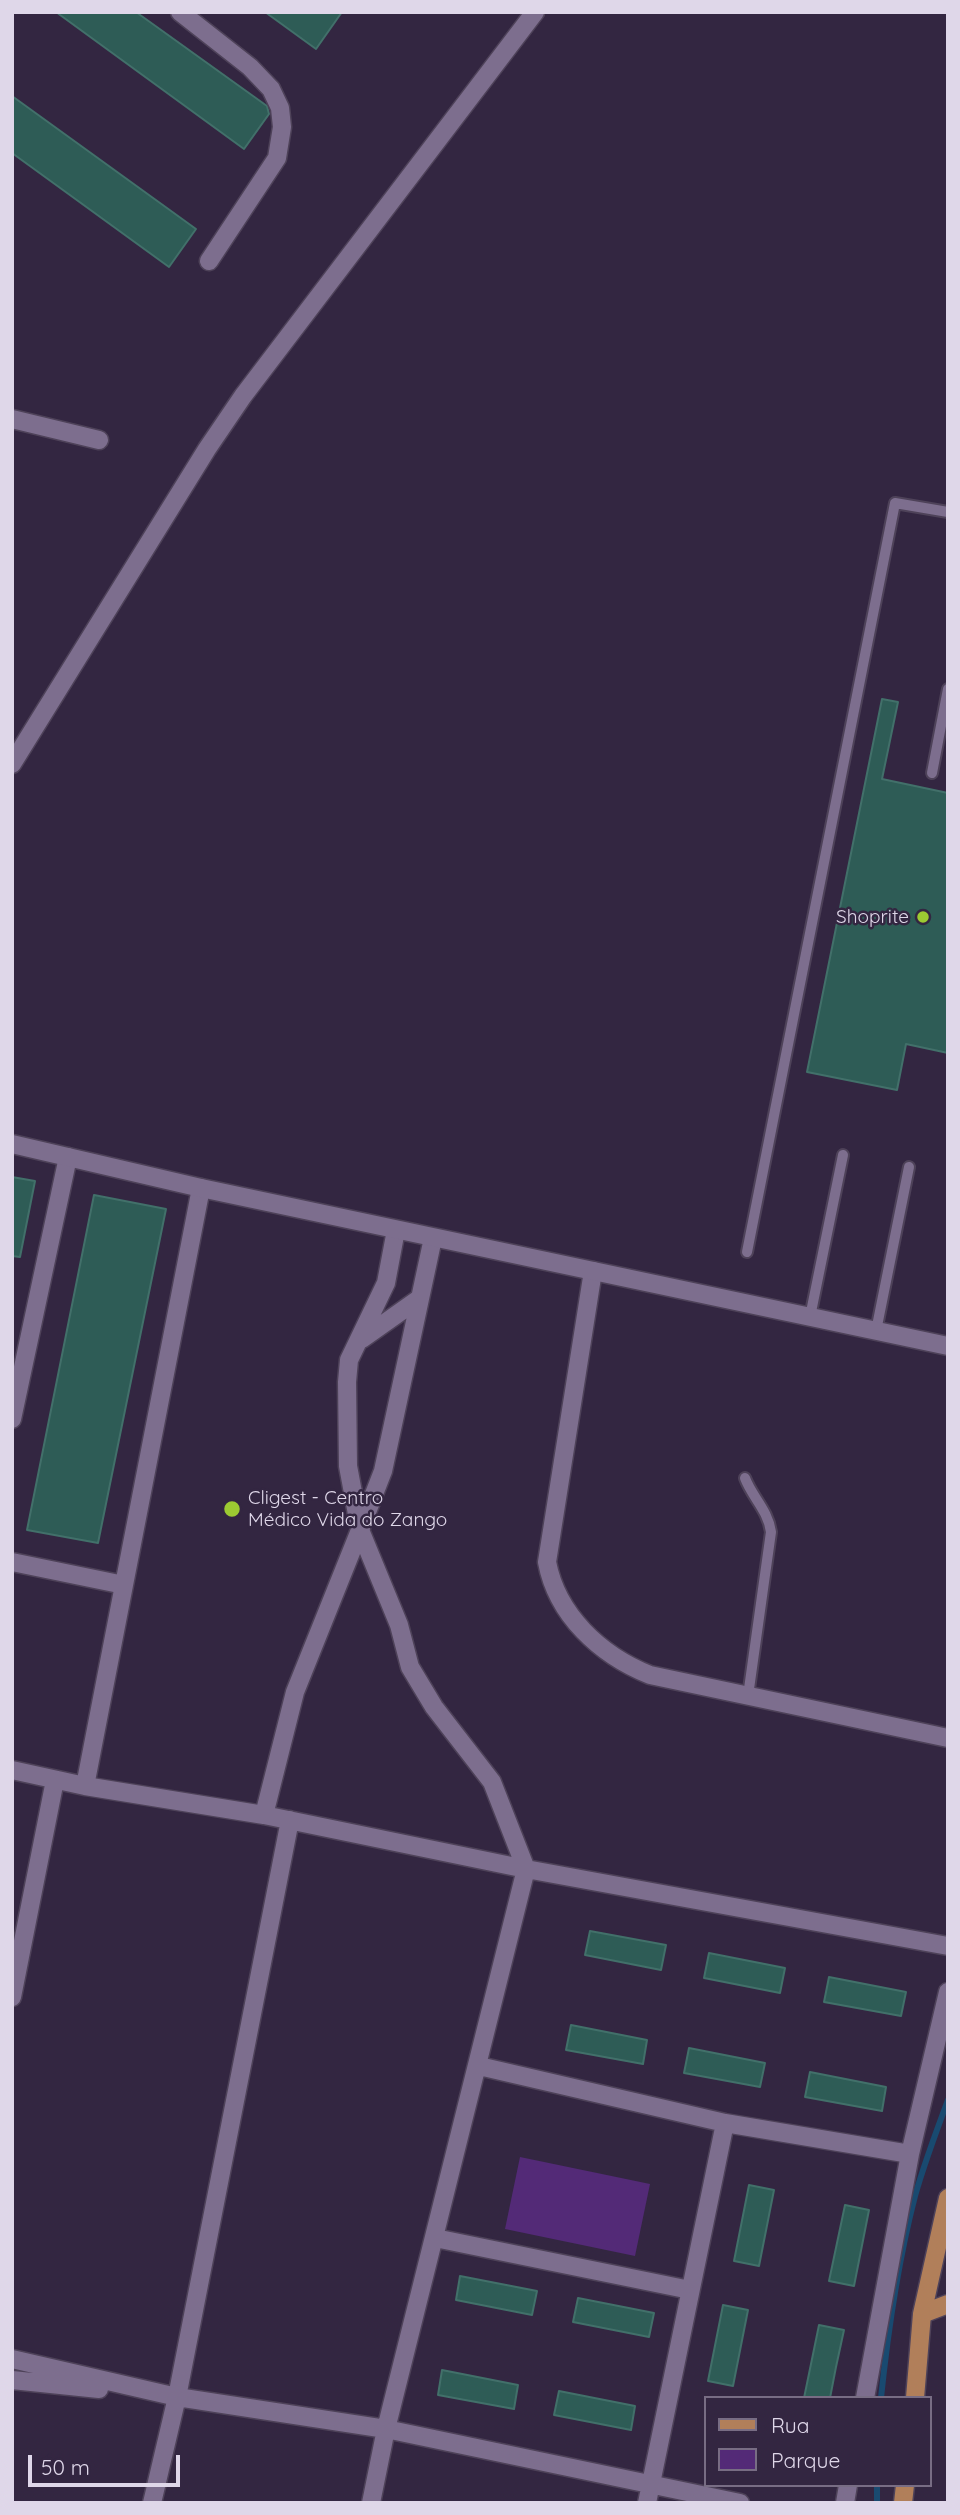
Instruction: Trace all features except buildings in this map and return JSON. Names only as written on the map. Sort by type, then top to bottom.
[{"type":"main road","points":[[915,2396],[922,2314],[944,2228],[948,2197]]},
{"type":"main road","points":[[922,2314],[948,2304]]},
{"type":"street","points":[[180,12],[250,67],[271,89],[280,107],[282,127],[277,158],[209,261]]},
{"type":"street","points":[[12,764],[207,449],[243,396],[535,12]]},
{"type":"street","points":[[12,419],[99,440]]},
{"type":"street","points":[[12,1144],[201,1188],[948,1346]]},
{"type":"street","points":[[12,1419],[68,1157]]},
{"type":"street","points":[[85,1786],[201,1188]]},
{"type":"street","points":[[371,2503],[386,2429],[479,2066],[526,1869],[492,1782],[434,1707],[410,1667],[399,1625],[360,1530],[348,1466],[346,1382],[349,1360],[386,1283],[396,1230]]},
{"type":"street","points":[[264,1815],[295,1692],[383,1471],[433,1238]]},
{"type":"street","points":[[593,1271],[547,1562],[551,1583],[562,1606],[583,1631],[630,1667],[650,1675],[948,1738]]},
{"type":"street","points":[[386,1283],[409,1350]]},
{"type":"street","points":[[359,1340],[420,1298]]},
{"type":"street","points":[[12,1562],[124,1585]]},
{"type":"street","points":[[12,1770],[85,1786],[264,1815],[526,1869],[948,1946]]},
{"type":"street","points":[[12,1997],[55,1780]]},
{"type":"street","points":[[152,2503],[177,2397],[289,1821]]},
{"type":"street","points":[[865,2396],[911,2154],[948,1992]]},
{"type":"street","points":[[479,2066],[725,2123],[911,2154]]},
{"type":"street","points":[[647,2503],[725,2123]]},
{"type":"street","points":[[435,2238],[690,2290]]},
{"type":"street","points":[[12,2359],[177,2397]]},
{"type":"street","points":[[12,2380],[177,2397],[386,2429],[740,2503]]},
{"type":"lane","points":[[747,1252],[895,503],[948,512]]},
{"type":"lane","points":[[932,773],[948,689]]},
{"type":"lane","points":[[810,1317],[843,1155]]},
{"type":"lane","points":[[876,1331],[909,1167]]},
{"type":"lane","points":[[745,1478],[769,1520],[771,1532],[748,1696]]},
{"type":"green space","points":[[520,2157],[650,2184],[635,2256],[505,2229]]},
{"type":"waterway","points":[[881,2396],[903,2246],[922,2172],[948,2100]]},
{"type":"waterway","points":[[877,2487],[877,2503]]},
{"type":"place","name":"Shoprite","points":[[923,917]]},
{"type":"place","name":"Cligest - Centro Médico Vida do Zango","points":[[232,1509]]}]
